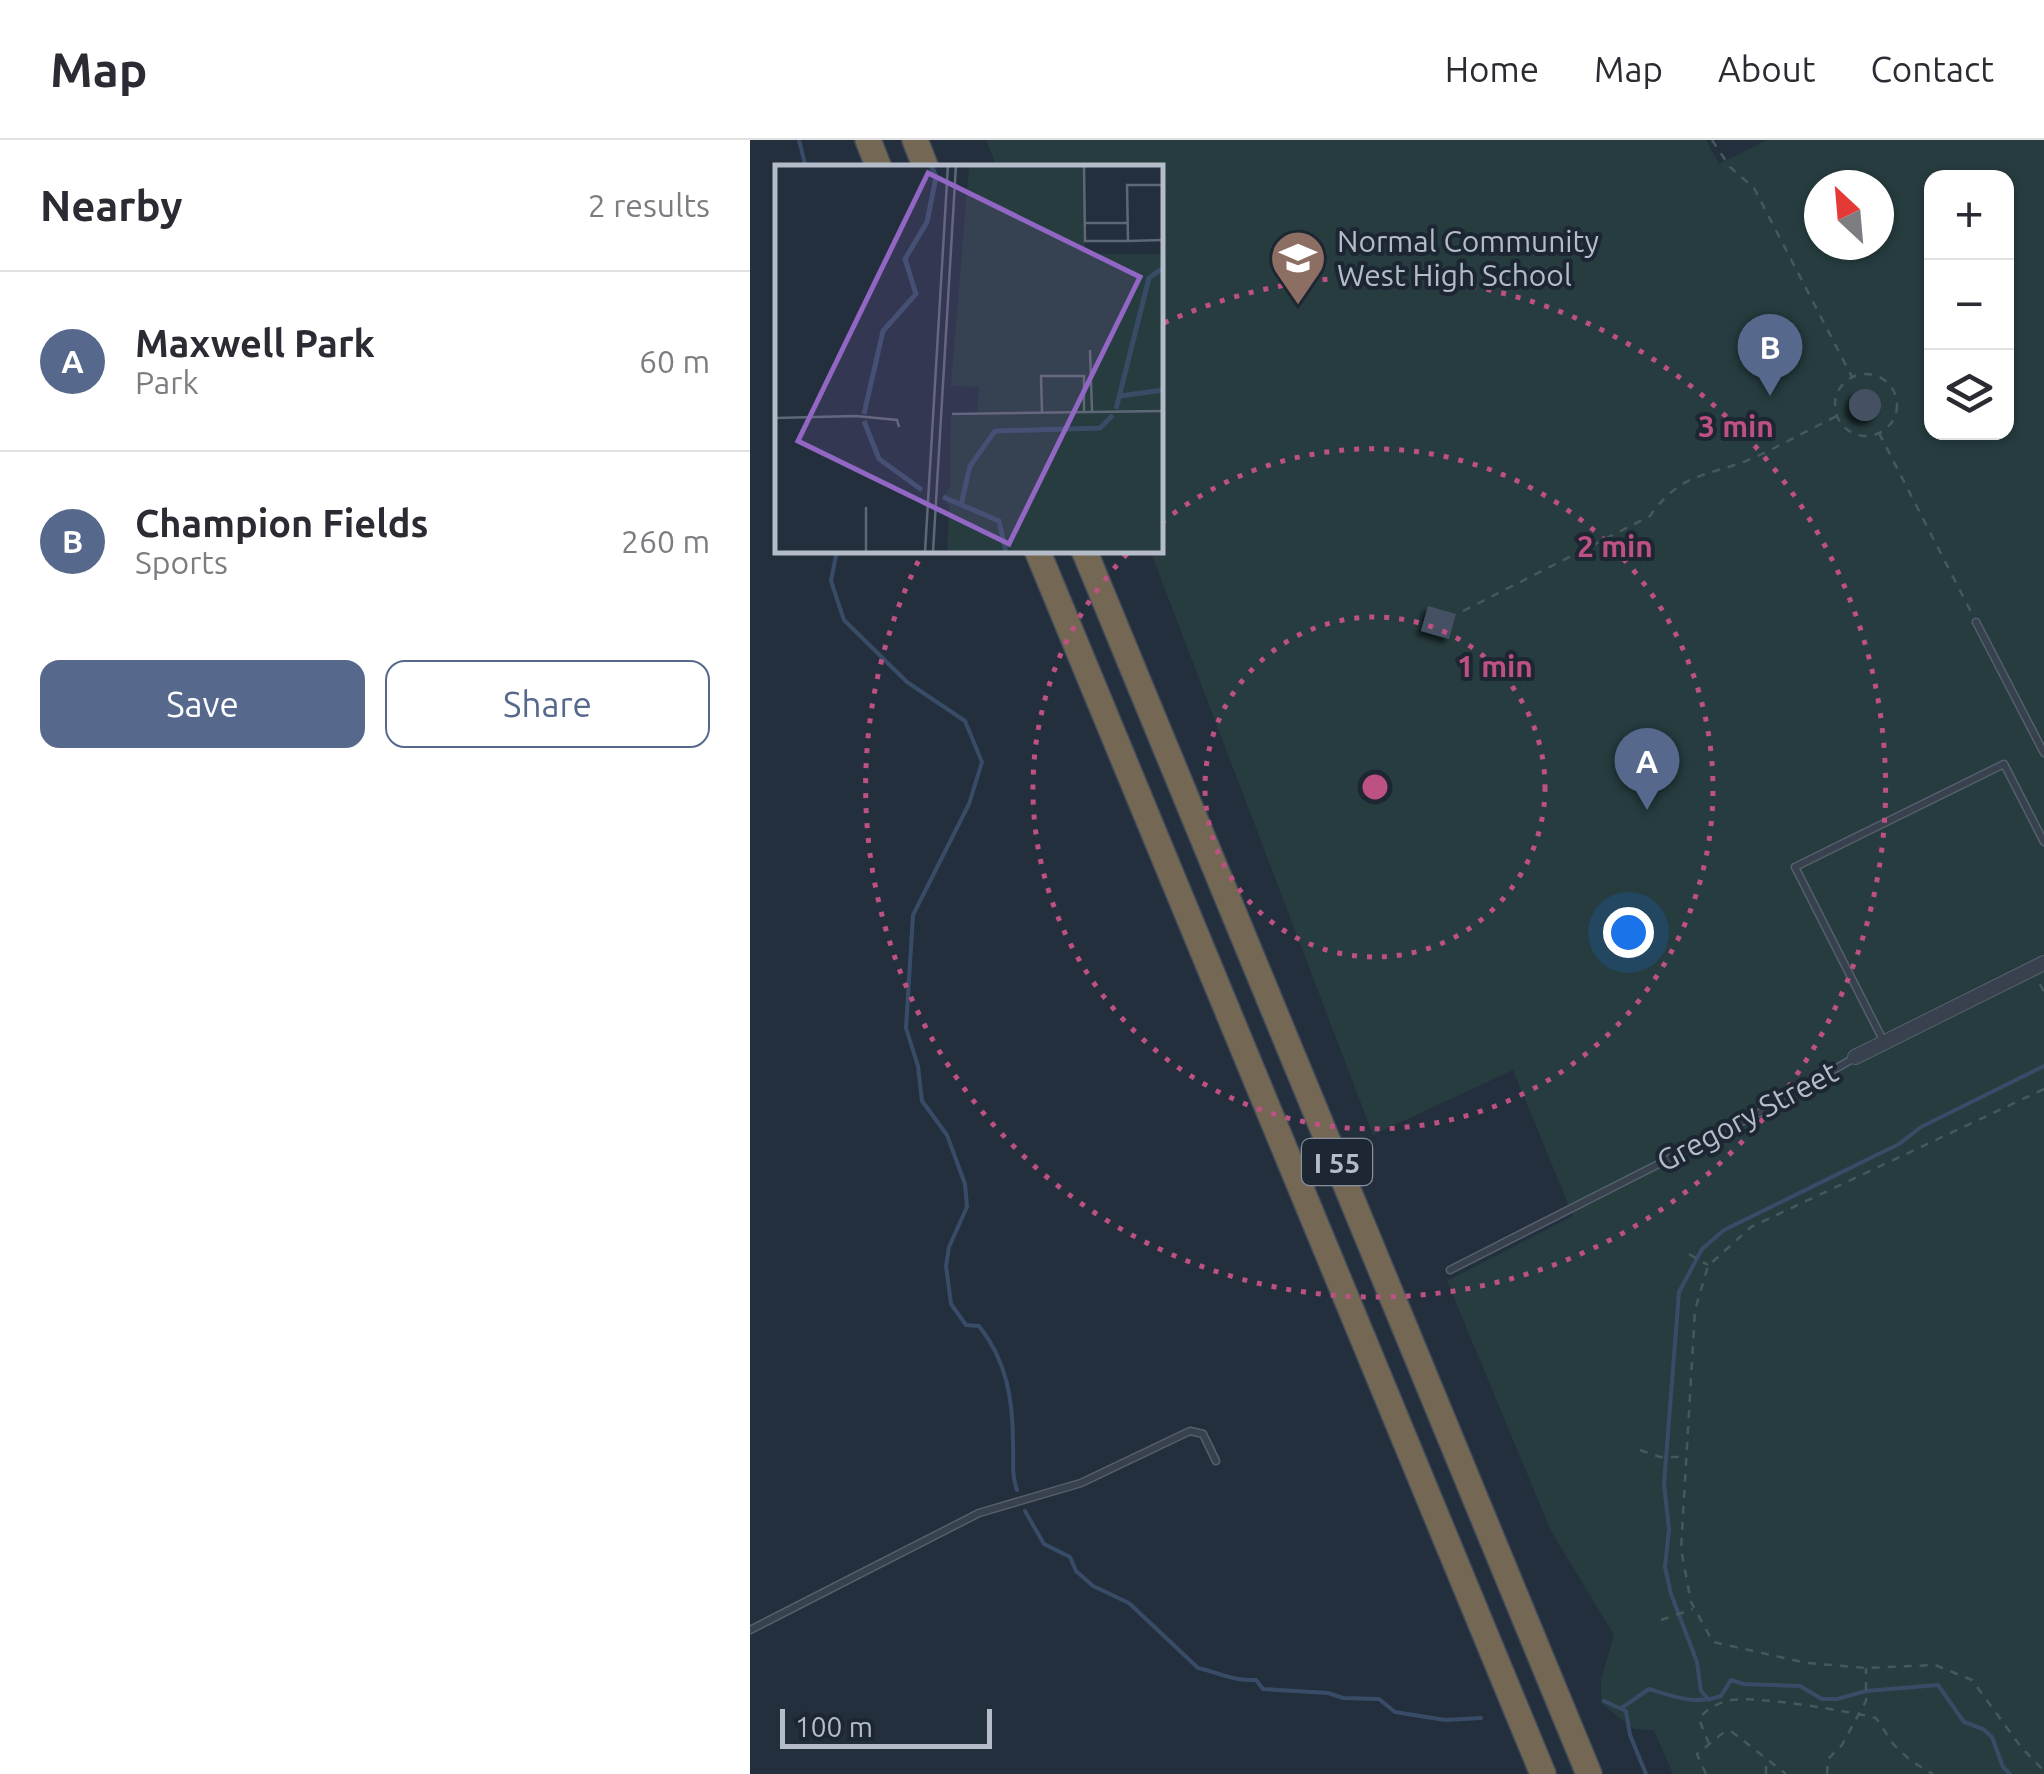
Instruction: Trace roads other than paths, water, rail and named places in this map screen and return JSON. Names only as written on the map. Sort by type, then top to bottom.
[{"type":"highway","points":[[868,140],[879,165]]},
{"type":"highway","points":[[915,140],[925,165]]},
{"type":"highway","name":"I 55","points":[[1039,552],[1542,1774]]},
{"type":"highway","name":"I 55","points":[[1085,552],[1590,1774]]},
{"type":"street","name":"Gregory Street","points":[[1855,1057],[2044,963]]},
{"type":"lane","points":[[1976,622],[2044,754]]},
{"type":"lane","points":[[1884,1043],[1794,867],[2004,764],[2044,842]]},
{"type":"lane","name":"Gregory Street","points":[[1450,1270],[1767,1109],[1855,1057]]},
{"type":"lane","points":[[750,1630],[979,1513],[1081,1482],[1190,1431],[1203,1434],[1216,1461]]},
{"type":"waterway","points":[[799,140],[805,165]]},
{"type":"waterway","points":[[837,552],[831,581],[844,620],[907,682],[965,721],[982,762],[969,804],[913,915],[906,1028],[918,1066],[922,1101],[947,1135],[965,1184],[967,1207],[949,1247],[946,1266],[951,1304],[966,1325],[979,1326],[1002,1367],[1012,1412],[1017,1490]]},
{"type":"waterway","points":[[1709,1700],[1701,1691],[1697,1662],[1665,1567],[1669,1529],[1664,1484],[1679,1292],[1702,1249],[1724,1230],[1899,1144],[1921,1127],[2044,1066]]},
{"type":"waterway","points":[[1025,1511],[1044,1544],[1070,1557],[1076,1571],[1093,1586],[1129,1603],[1198,1668],[1256,1680],[1263,1689],[1379,1699],[1395,1712],[1445,1720],[1481,1718]]},
{"type":"waterway","points":[[1623,1707],[1649,1689],[1685,1699],[1711,1699],[1721,1696],[1731,1680],[1800,1686],[1822,1699],[1938,1685],[1964,1722],[1992,1737],[2003,1767],[2010,1774]]},
{"type":"waterway","points":[[1604,1701],[1626,1711],[1630,1735],[1646,1774]]},
{"type":"place","name":"Normal Community West High School","points":[[1298,307]]},
{"type":"place","name":"Champion Fields","points":[[1770,396]]},
{"type":"place","name":"Maxwell Park","points":[[1647,810]]}]
